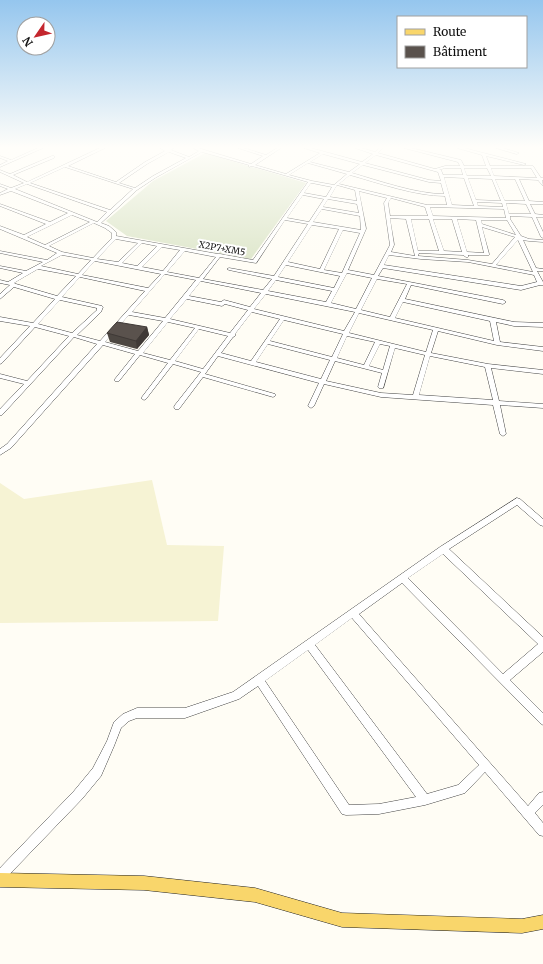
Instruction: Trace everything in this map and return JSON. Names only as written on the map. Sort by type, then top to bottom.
[{"type":"main road","points":[[0,880],[144,883],[255,895],[342,920],[522,926],[543,922]]},
{"type":"street","points":[[0,362],[114,237],[114,233],[110,230],[21,193]]},
{"type":"street","points":[[56,193],[110,212]]},
{"type":"street","points":[[46,246],[95,223],[132,193]]},
{"type":"street","points":[[177,407],[275,278],[330,193]]},
{"type":"street","points":[[328,304],[364,229],[357,193]]},
{"type":"street","points":[[369,193],[427,206],[506,208]]},
{"type":"street","points":[[423,193],[447,195],[450,207]]},
{"type":"street","points":[[471,193],[477,208]]},
{"type":"street","points":[[382,266],[521,288],[542,284],[519,236],[508,217],[500,193]]},
{"type":"street","points":[[523,193],[543,236]]},
{"type":"street","points":[[302,194],[359,203]]},
{"type":"street","name":"X2P7+XM5","points":[[114,237],[254,262],[302,194]]},
{"type":"street","points":[[311,406],[392,245],[386,203],[389,198]]},
{"type":"street","points":[[474,201],[543,203]]},
{"type":"street","points":[[0,205],[50,224]]},
{"type":"street","points":[[427,206],[442,252]]},
{"type":"street","points":[[321,208],[362,215]]},
{"type":"street","points":[[24,237],[70,214]]},
{"type":"street","points":[[388,216],[454,218],[543,216]]},
{"type":"street","points":[[408,217],[418,258]]},
{"type":"street","points":[[454,218],[468,261]]},
{"type":"street","points":[[416,252],[487,254],[478,218]]},
{"type":"street","points":[[284,219],[363,232]]},
{"type":"street","points":[[480,225],[529,240],[543,241]]},
{"type":"street","points":[[0,227],[61,253],[264,293],[328,304],[497,344],[543,348]]},
{"type":"street","points":[[320,271],[341,228]]},
{"type":"street","points":[[493,266],[519,236]]},
{"type":"street","points":[[119,264],[141,242]]},
{"type":"street","points":[[138,268],[162,245]]},
{"type":"street","points":[[0,453],[9,446],[183,250]]},
{"type":"street","points":[[0,252],[47,261]]},
{"type":"street","points":[[0,297],[12,284],[27,273],[61,253]]},
{"type":"street","points":[[388,253],[418,258],[468,261],[493,266],[535,271],[543,270]]},
{"type":"street","points":[[117,380],[220,255]]},
{"type":"street","points":[[285,263],[320,271],[375,277],[410,283],[503,302]]},
{"type":"street","points":[[0,267],[27,273]]},
{"type":"street","points":[[37,267],[149,290]]},
{"type":"street","points":[[229,269],[336,290]]},
{"type":"street","points":[[0,281],[58,298],[100,307],[99,311],[73,335],[0,413]]},
{"type":"street","points":[[392,319],[410,283]]},
{"type":"street","points":[[186,297],[222,304],[224,302],[428,354],[488,366],[543,372]]},
{"type":"street","points":[[402,300],[514,324],[543,326]]},
{"type":"street","points":[[127,313],[167,320],[233,335]]},
{"type":"street","points":[[252,363],[283,318]]},
{"type":"street","points":[[0,325],[3,320],[35,325],[170,362],[273,395]]},
{"type":"street","points":[[493,320],[497,344]]},
{"type":"street","points":[[144,398],[198,327]]},
{"type":"street","points":[[415,397],[436,329]]},
{"type":"street","points":[[267,342],[386,372]]},
{"type":"street","points":[[366,367],[378,342]]},
{"type":"street","points":[[381,387],[393,345]]},
{"type":"street","points":[[218,354],[323,382],[381,395],[543,406]]},
{"type":"street","points":[[488,366],[503,434]]},
{"type":"street","points":[[0,376],[28,383]]},
{"type":"street","points":[[0,876],[78,796],[97,772],[117,725],[126,717],[137,713],[185,713],[236,696],[443,549],[517,501],[543,523]]},
{"type":"street","points":[[443,549],[543,645],[503,680]]},
{"type":"street","points":[[402,578],[543,720]]},
{"type":"street","points":[[353,613],[543,830]]},
{"type":"street","points":[[309,644],[425,800]]},
{"type":"street","points":[[258,680],[346,810],[379,809],[425,800],[460,789],[486,765]]},
{"type":"street","points":[[528,813],[543,796]]},
{"type":"shaded area","points":[[152,480],[167,545],[224,546],[218,621],[0,623],[0,483],[24,499]]},
{"type":"green space","points":[[139,193],[299,193],[251,259],[127,236],[106,221]]},
{"type":"building","points":[[117,322],[147,327],[136,341],[107,333]]}]
